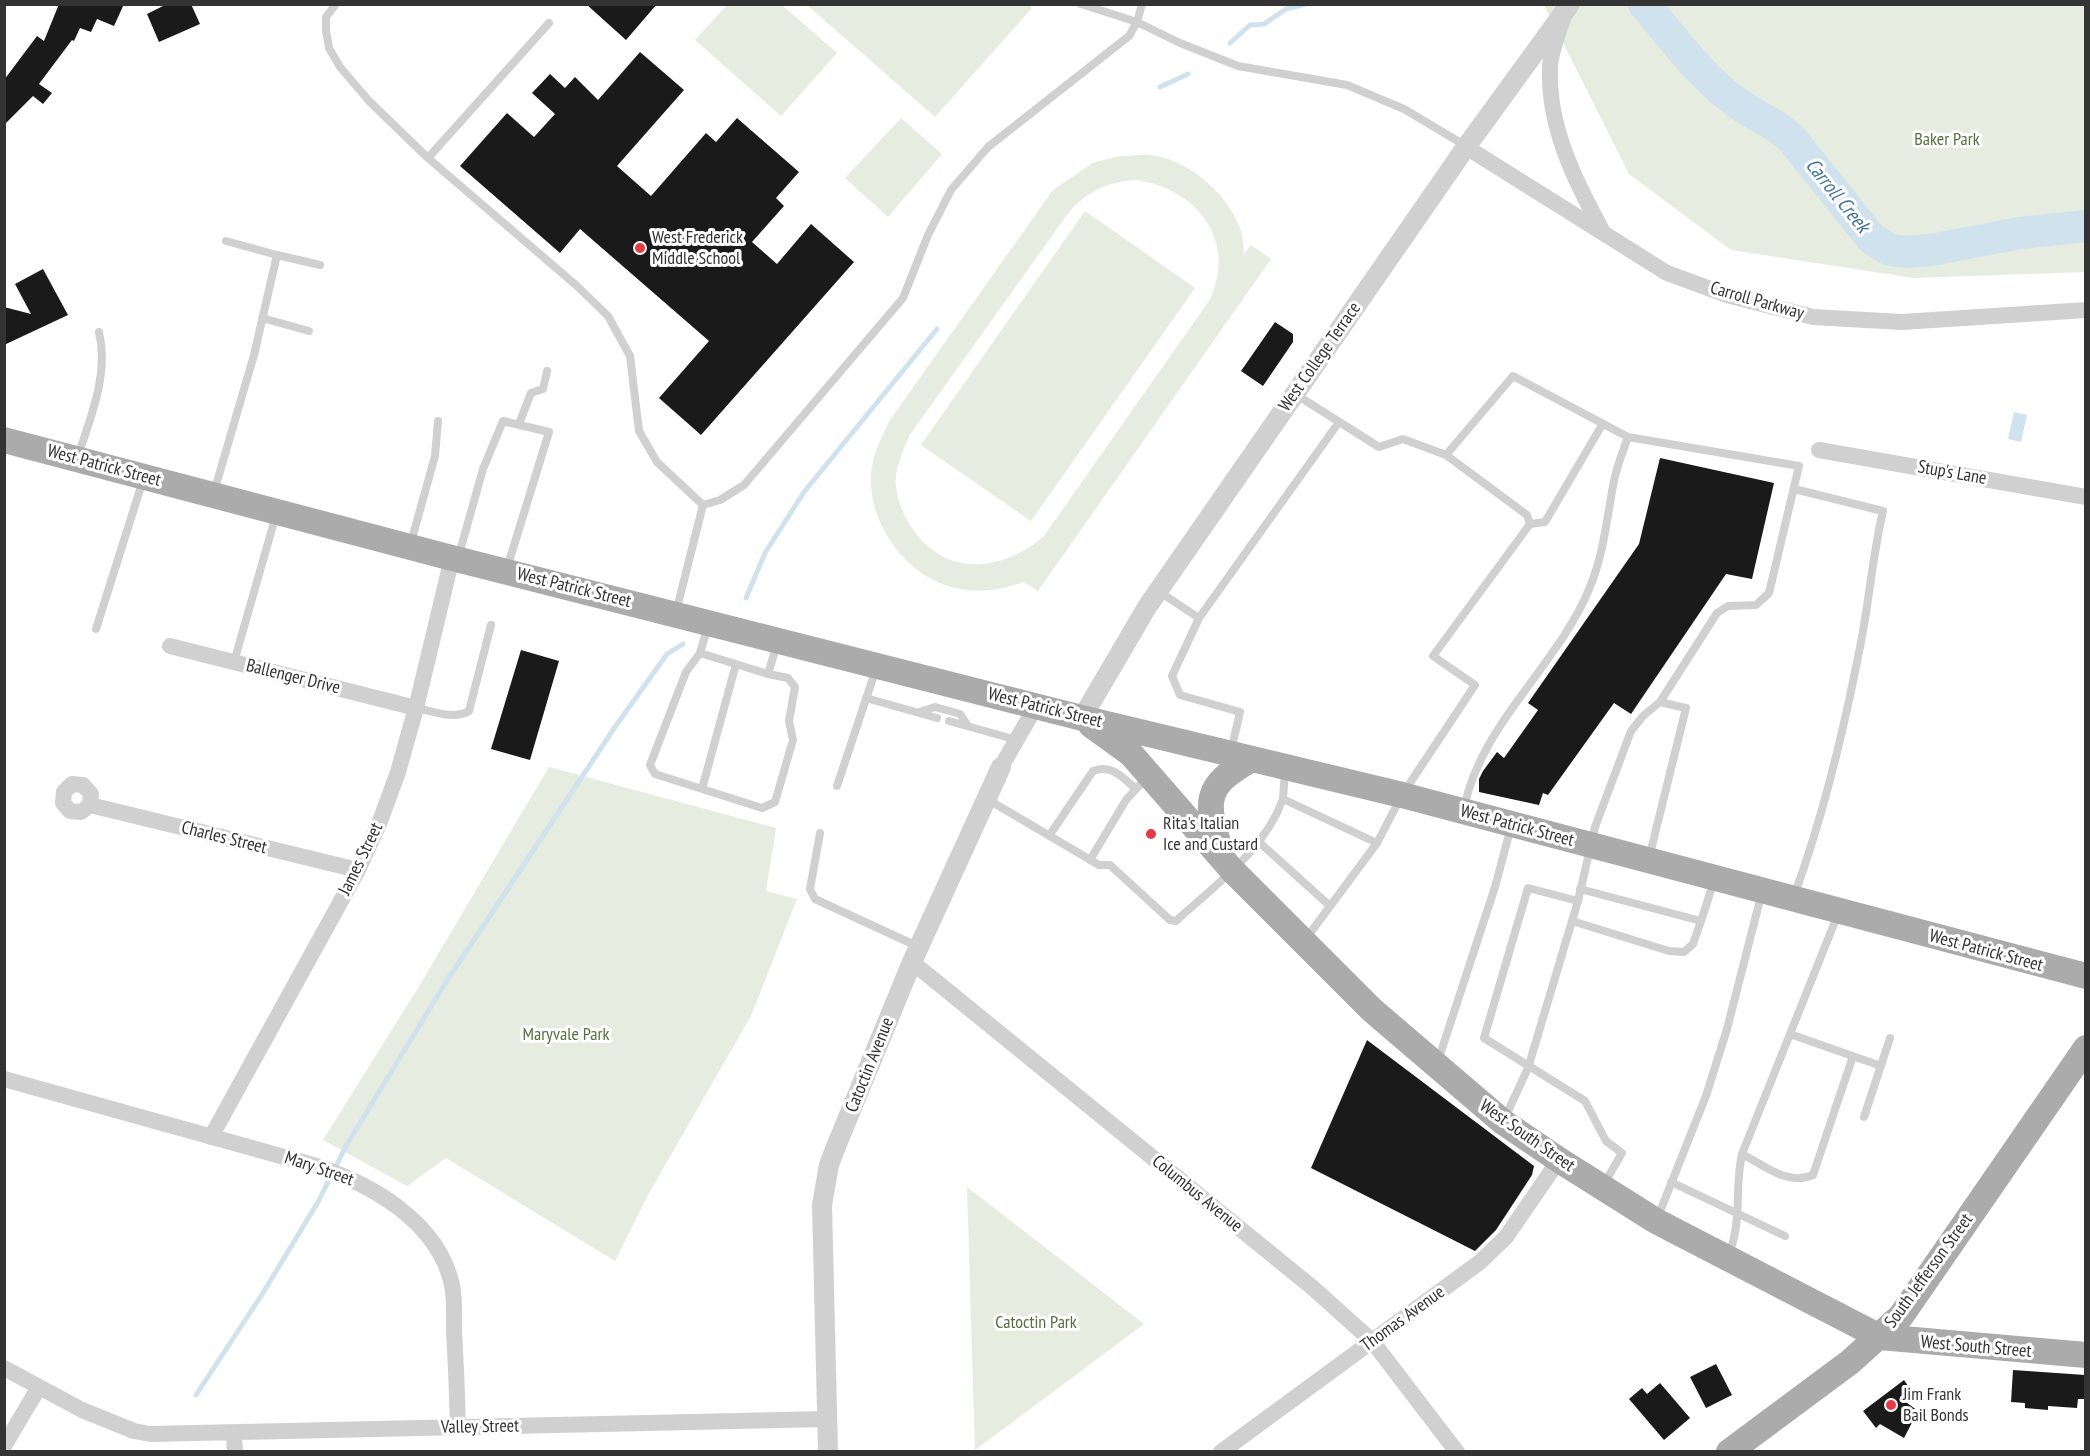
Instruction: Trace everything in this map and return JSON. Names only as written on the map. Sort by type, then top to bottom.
[{"type":"main road","name":"West Patrick Street","points":[[4,440],[709,623],[1241,757],[1402,795],[2085,976]]},
{"type":"main road","name":"West South Street","points":[[1082,717],[1131,754],[1143,781],[1228,865],[1302,943],[1372,1010],[1503,1122],[1603,1188],[1656,1221],[1880,1338],[2085,1355]]},
{"type":"main road","points":[[1228,865],[1211,820],[1212,799],[1215,789],[1241,757]]},
{"type":"main road","name":"South Jefferson Street","points":[[1729,1452],[1880,1338],[1901,1316],[2085,1048]]},
{"type":"street","name":"West College Terrace","points":[[1082,717],[1158,591],[1466,147],[1568,9]]},
{"type":"street","points":[[1568,9],[1550,68],[1554,117],[1576,183],[1604,233]]},
{"type":"street","name":"Carroll Parkway","points":[[1466,147],[1667,273],[1727,295],[1814,317],[1902,322],[2085,310]]},
{"type":"street","name":"Stup's Lane","points":[[1819,450],[2085,497]]},
{"type":"street","name":"James Street","points":[[211,1137],[358,870],[398,772],[455,558]]},
{"type":"street","name":"Ballenger Drive","points":[[170,646],[416,708]]},
{"type":"street","name":"Catoctin Avenue","points":[[828,1452],[822,1205],[829,1165],[916,954],[1002,767],[1036,706]]},
{"type":"street","name":"Charles Street","points":[[90,805],[358,870]]},
{"type":"street","name":"Columbus Avenue","points":[[916,954],[1313,1288],[1372,1341],[1457,1452]]},
{"type":"street","name":"Mary Street","points":[[4,1079],[347,1176],[387,1199],[428,1237],[445,1264],[452,1286],[458,1427]]},
{"type":"street","name":"Thomas Avenue","points":[[1221,1452],[1480,1262],[1506,1237],[1559,1160]]},
{"type":"street","name":"Valley Street","points":[[4,1368],[82,1410],[134,1431],[150,1434],[234,1434],[827,1419]]},
{"type":"street","points":[[4,1446],[39,1387]]},
{"type":"street","points":[[234,1434],[235,1452]]},
{"type":"lane","points":[[336,4],[327,17],[326,31],[329,48],[340,67],[369,100],[428,158],[577,286],[608,316],[630,356],[639,431],[657,462],[704,505]]},
{"type":"lane","points":[[1081,4],[1137,22],[1179,44],[1238,66],[1347,86],[1404,109],[1466,147]]},
{"type":"lane","points":[[704,505],[720,500],[744,485],[903,297],[928,235],[951,190],[988,147],[1129,36],[1137,22],[1142,4]]},
{"type":"lane","points":[[428,158],[549,23]]},
{"type":"lane","points":[[226,241],[320,265]]},
{"type":"lane","points":[[213,495],[254,356],[277,255]]},
{"type":"lane","points":[[262,318],[309,331]]},
{"type":"lane","points":[[77,459],[102,376],[104,352],[99,332]]},
{"type":"lane","points":[[519,424],[531,393],[543,389],[547,371]]},
{"type":"lane","points":[[1446,454],[1513,376],[1628,437],[1799,465],[1769,593],[1756,605],[1728,606],[1717,613],[1659,702],[1631,731],[1590,845],[1578,901],[1528,1068],[1503,1122]]},
{"type":"lane","points":[[1295,394],[1379,447],[1403,440],[1446,454],[1527,515],[1530,524]]},
{"type":"lane","points":[[410,547],[435,456],[438,421]]},
{"type":"lane","points":[[455,558],[483,469],[503,421],[519,424],[549,432],[506,571]]},
{"type":"lane","points":[[1241,757],[1240,712],[1180,695],[1172,676],[1198,618],[1339,422]]},
{"type":"lane","points":[[1302,943],[1377,843],[1402,795],[1475,685],[1433,656],[1530,524],[1545,522],[1602,425]]},
{"type":"lane","points":[[1464,812],[1472,775],[1503,723],[1566,632],[1590,588],[1604,541],[1615,478],[1628,437]]},
{"type":"lane","points":[[96,629],[144,477]]},
{"type":"lane","points":[[1793,899],[1808,857],[1860,650],[1872,556],[1882,511],[1794,489]]},
{"type":"lane","points":[[676,614],[704,505]]},
{"type":"lane","points":[[234,662],[277,512]]},
{"type":"lane","points":[[1158,591],[1198,618]]},
{"type":"lane","points":[[700,653],[788,678],[795,687],[789,721],[793,740],[775,802],[762,808],[655,774],[650,765],[686,672],[700,653],[709,623]]},
{"type":"lane","points":[[416,708],[452,716],[462,716],[469,711],[491,625]]},
{"type":"lane","points":[[768,674],[778,640]]},
{"type":"lane","points":[[702,789],[736,664]]},
{"type":"lane","points":[[837,786],[877,665]]},
{"type":"lane","points":[[866,698],[937,718]]},
{"type":"lane","points":[[1648,861],[1686,708],[1659,702]]},
{"type":"lane","points":[[919,712],[935,707],[960,714],[968,726]]},
{"type":"lane","points":[[949,721],[1017,740]]},
{"type":"lane","points":[[1049,836],[1094,771],[1103,768],[1114,770],[1143,781],[1126,800],[1090,860]]},
{"type":"lane","points":[[987,799],[1099,865],[1110,865],[1170,920],[1176,921],[1228,865],[1260,843],[1275,820],[1282,799],[1286,768]]},
{"type":"lane","points":[[1282,799],[1377,843]]},
{"type":"lane","points":[[1435,1066],[1495,887],[1512,824]]},
{"type":"lane","points":[[820,833],[810,889],[815,899],[916,954]]},
{"type":"lane","points":[[1260,843],[1330,906]]},
{"type":"lane","points":[[1572,921],[1669,951],[1684,952],[1693,944],[1714,879]]},
{"type":"lane","points":[[1578,901],[1528,888],[1484,1038],[1528,1068],[1585,1101],[1606,1141],[1622,1153],[1603,1188]]},
{"type":"lane","points":[[1580,889],[1701,921]]},
{"type":"lane","points":[[1656,1221],[1706,1096],[1727,1029],[1762,892]]},
{"type":"lane","points":[[1727,1259],[1736,1239],[1739,1214],[1739,1167],[1742,1154],[1838,912]]},
{"type":"lane","points":[[1790,1034],[1881,1066]]},
{"type":"lane","points":[[1864,1117],[1890,1038]]},
{"type":"lane","points":[[1742,1154],[1790,1179],[1802,1180],[1813,1175],[1853,1056]]},
{"type":"lane","points":[[1671,1182],[1785,1236]]},
{"type":"green space","points":[[1028,4],[1032,8],[935,117],[807,5]]},
{"type":"green space","points":[[727,5],[782,5],[837,53],[781,116],[695,40]]},
{"type":"green space","name":"Baker Park","points":[[1544,5],[2085,5],[2085,272],[1914,278],[1731,250],[1629,174]]},
{"type":"green space","points":[[901,118],[942,154],[888,217],[845,178]]},
{"type":"green space","points":[[1147,155],[1170,160],[1183,166],[1208,183],[1228,206],[1241,231],[1244,254],[1251,245],[1271,259],[1038,591],[1024,582],[985,590],[961,589],[942,584],[925,575],[910,563],[896,549],[885,532],[872,495],[872,468],[878,447],[890,420],[1053,190],[1093,163],[1119,156]],"holes":[[[1137,180],[1152,183],[1181,196],[1203,217],[1211,230],[1217,245],[1219,261],[1218,275],[1211,298],[1044,536],[1011,557],[993,562],[975,564],[957,562],[941,555],[925,544],[912,528],[898,496],[897,470],[909,436],[1069,212],[1091,193],[1108,185]]]},
{"type":"green space","points":[[1085,211],[1195,288],[1031,521],[921,445]]},
{"type":"green space","name":"Maryvale Park","points":[[549,767],[776,828],[766,891],[797,899],[751,1016],[649,1193],[615,1261],[446,1158],[407,1186],[323,1140],[418,988]]},
{"type":"green space","name":"Catoctin Park","points":[[967,1187],[1144,1324],[975,1450]]},
{"type":"water","points":[[2014,412],[2027,415],[2021,442],[2008,439]]},
{"type":"building","points":[[59,4],[124,4],[114,26],[97,19],[91,32],[80,28],[74,41],[72,40],[39,84],[52,93],[43,104],[33,96],[4,125],[4,80],[37,36],[44,41]]},
{"type":"building","points":[[167,4],[191,4],[200,24],[159,42],[147,14]]},
{"type":"building","points":[[586,4],[657,4],[626,40]]},
{"type":"building","points":[[640,52],[684,90],[617,166],[651,196],[706,133],[716,142],[737,118],[799,172],[776,198],[784,206],[752,242],[777,264],[811,224],[854,262],[701,435],[659,398],[709,341],[580,229],[560,253],[460,166],[507,113],[534,137],[555,114],[532,93],[550,74],[565,88],[575,77],[598,100]]},
{"type":"building","points":[[43,269],[68,315],[4,345],[4,307],[31,314],[15,284]]},
{"type":"building","points":[[1275,322],[1293,334],[1293,342],[1263,386],[1241,371]]},
{"type":"building","points":[[1660,458],[1774,483],[1752,579],[1726,574],[1631,714],[1614,703],[1548,795],[1543,793],[1539,805],[1479,792],[1479,779],[1483,771],[1497,752],[1504,758],[1538,710],[1528,703],[1639,544]]},
{"type":"building","points":[[521,650],[559,661],[530,760],[491,749]]},
{"type":"building","points":[[1367,1040],[1534,1166],[1532,1175],[1496,1230],[1475,1251],[1311,1168]]},
{"type":"building","points":[[1716,1364],[1732,1395],[1706,1408],[1690,1377]]},
{"type":"building","points":[[2013,1370],[2085,1375],[2085,1399],[2078,1399],[2077,1408],[2048,1406],[2048,1410],[2025,1408],[2025,1403],[2011,1402]]},
{"type":"building","name":"Jim Frank Bail Bonds","points":[[1904,1380],[1913,1393],[1903,1400],[1918,1411],[1904,1438],[1880,1424],[1876,1428],[1863,1411]]},
{"type":"building","points":[[1660,1383],[1690,1418],[1664,1440],[1629,1399],[1642,1388],[1647,1394]]},
{"type":"waterway","points":[[1230,43],[1250,25],[1264,24],[1286,9],[1306,4]]},
{"type":"waterway","name":"Carroll Creek","points":[[1644,4],[1689,58],[1726,95],[1791,138],[1872,239],[1890,250],[1907,252],[1931,250],[2020,233],[2086,226]]},
{"type":"waterway","points":[[1160,87],[1188,74]]},
{"type":"waterway","points":[[746,598],[765,553],[804,492],[937,329]]},
{"type":"waterway","points":[[196,1395],[261,1296],[318,1202],[346,1146],[446,982],[615,727],[667,654],[683,644]]},
{"type":"place","name":"West Frederick Middle School","points":[[640,248]]},
{"type":"place","name":"Rita's Italian Ice and Custard","points":[[1151,834]]},
{"type":"place","name":"Jim Frank Bail Bonds","points":[[1891,1405]]}]
